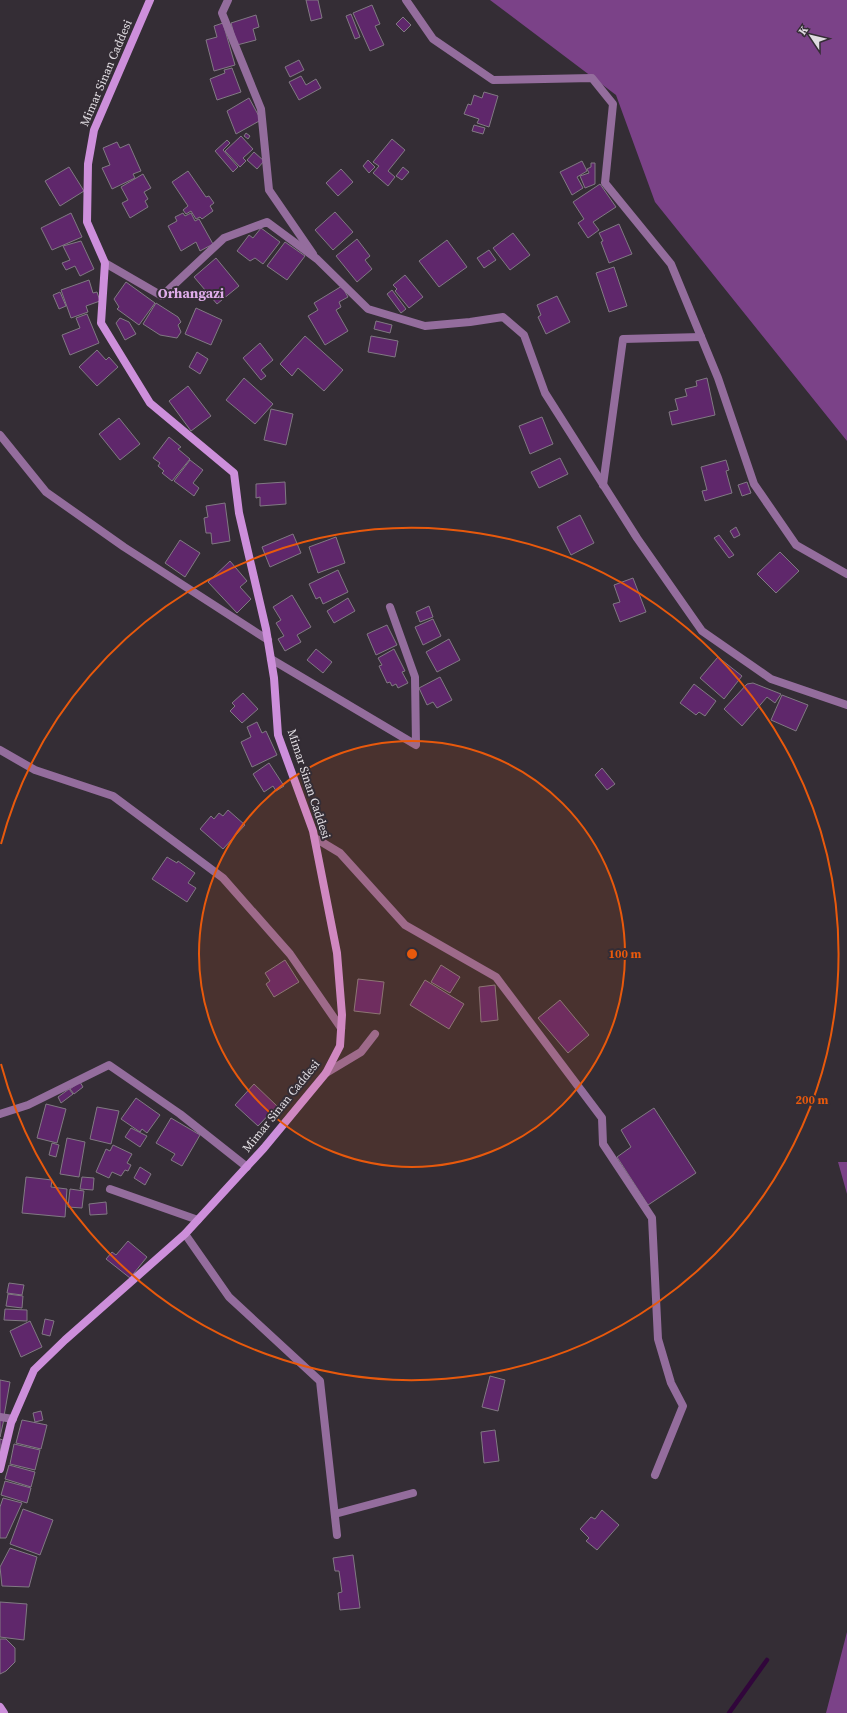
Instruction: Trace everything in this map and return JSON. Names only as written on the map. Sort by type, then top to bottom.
[{"type":"street","name":"Mimar Sinan Caddesi","points":[[0,1469],[13,1420],[34,1370],[65,1340],[185,1234],[247,1167],[326,1073],[340,1046],[342,1015],[337,953],[314,838],[278,735],[274,678],[268,640],[239,513],[234,473],[150,403],[102,323],[105,263],[87,222],[88,164],[94,130],[150,0]]},
{"type":"street","points":[[228,0],[222,13],[261,109],[269,190],[317,259]]},
{"type":"street","points":[[406,0],[433,39],[493,80],[592,78],[613,104],[605,183],[671,264],[718,378],[754,484],[796,545],[847,574]]},
{"type":"street","points":[[105,263],[162,296],[224,238],[267,222],[317,259],[368,309],[425,326],[503,317],[524,335],[545,393],[637,538],[702,631],[771,679],[847,705]]},
{"type":"street","points":[[603,485],[623,339],[701,337]]},
{"type":"street","points":[[0,435],[46,492],[124,547],[268,640]]},
{"type":"street","points":[[271,659],[416,745],[415,677],[390,608]]},
{"type":"street","points":[[0,750],[35,770],[113,796],[223,878],[290,954],[341,1028]]},
{"type":"street","points":[[314,838],[340,853],[405,925],[496,977],[602,1118],[603,1144],[652,1218],[658,1339],[671,1383],[683,1406],[655,1475]]},
{"type":"street","points":[[326,1073],[361,1052],[375,1034]]},
{"type":"street","points":[[0,1114],[28,1105],[109,1065],[180,1114],[247,1167]]},
{"type":"street","points":[[110,1190],[198,1220]]},
{"type":"street","points":[[185,1234],[229,1297],[320,1381],[337,1535]]},
{"type":"street","points":[[0,1417],[13,1420]]},
{"type":"street","points":[[335,1514],[414,1493]]},
{"type":"street","points":[[0,1708],[4,1713]]},
{"type":"shaded area","points":[[490,0],[847,0],[847,441],[655,202],[616,95]]},
{"type":"shaded area","points":[[838,1162],[847,1162],[847,1194]]},
{"type":"shaded area","points":[[847,1632],[847,1713],[826,1713]]},
{"type":"building","points":[[306,0],[318,0],[322,18],[311,21]]},
{"type":"building","points":[[372,5],[380,24],[375,26],[384,45],[370,51],[353,13]]},
{"type":"building","points":[[351,14],[360,37],[355,39],[346,16]]},
{"type":"building","points":[[256,15],[259,27],[253,29],[256,40],[237,45],[231,23]]},
{"type":"building","points":[[403,17],[411,25],[404,32],[396,24]]},
{"type":"building","points":[[223,23],[235,65],[214,71],[206,40],[217,37],[214,26]]},
{"type":"building","points":[[299,60],[304,70],[290,77],[285,67]]},
{"type":"building","points":[[232,68],[241,92],[217,100],[210,79],[225,73],[224,70]]},
{"type":"building","points":[[301,76],[306,85],[316,79],[321,88],[299,100],[289,82]]},
{"type":"building","points":[[484,92],[498,96],[489,127],[477,123],[479,119],[464,114],[468,104],[471,105],[474,95],[482,98]]},
{"type":"building","points":[[249,98],[261,120],[236,134],[227,111]]},
{"type":"building","points":[[474,125],[485,128],[483,134],[472,131]]},
{"type":"building","points":[[246,133],[250,136],[248,139],[244,136]]},
{"type":"building","points":[[241,136],[253,149],[243,158],[246,161],[240,167],[225,151]]},
{"type":"building","points":[[392,139],[405,150],[388,171],[395,177],[388,186],[373,173],[379,166],[373,162]]},
{"type":"building","points":[[227,140],[230,143],[223,150],[238,167],[233,172],[215,151]]},
{"type":"building","points":[[117,142],[120,148],[129,144],[141,171],[133,174],[135,178],[112,189],[102,168],[110,165],[103,148]]},
{"type":"building","points":[[254,152],[264,161],[257,169],[247,160]]},
{"type":"building","points":[[368,160],[375,167],[369,173],[363,166]]},
{"type":"building","points":[[582,161],[587,171],[577,177],[583,188],[572,195],[560,172]]},
{"type":"building","points":[[591,163],[595,163],[595,184],[585,188],[580,176],[589,173],[587,169],[591,167]]},
{"type":"building","points":[[69,167],[84,191],[60,206],[45,181]]},
{"type":"building","points":[[403,167],[409,172],[402,180],[396,176]]},
{"type":"building","points":[[341,169],[353,182],[338,196],[326,183]]},
{"type":"building","points":[[188,171],[206,197],[209,196],[214,203],[210,206],[213,211],[202,219],[200,217],[196,219],[191,211],[186,214],[183,210],[188,206],[172,182]]},
{"type":"building","points":[[143,174],[151,188],[144,192],[148,199],[145,201],[148,207],[130,218],[122,203],[128,200],[121,187]]},
{"type":"building","points":[[600,184],[616,207],[593,222],[599,230],[588,238],[578,223],[584,219],[573,202]]},
{"type":"building","points":[[335,212],[353,232],[333,250],[315,230]]},
{"type":"building","points":[[71,213],[82,237],[52,250],[41,228]]},
{"type":"building","points":[[183,213],[185,216],[191,213],[195,221],[199,219],[213,244],[200,251],[196,242],[181,251],[168,226],[177,221],[175,217]]},
{"type":"building","points":[[619,224],[632,254],[609,263],[601,242],[603,241],[599,233]]},
{"type":"building","points":[[261,228],[280,242],[263,264],[255,258],[250,261],[237,251],[249,235],[253,238]]},
{"type":"building","points":[[513,233],[530,255],[510,270],[493,248]]},
{"type":"building","points":[[357,239],[370,256],[365,260],[372,269],[357,282],[336,256]]},
{"type":"building","points":[[447,240],[467,267],[439,287],[419,261]]},
{"type":"building","points":[[81,241],[94,269],[80,276],[75,266],[66,270],[62,263],[70,260],[63,246]]},
{"type":"building","points":[[285,242],[305,256],[287,280],[267,266]]},
{"type":"building","points":[[489,250],[496,260],[484,268],[477,258]]},
{"type":"building","points":[[216,258],[239,286],[217,304],[194,277]]},
{"type":"building","points":[[614,267],[627,306],[609,312],[596,273]]},
{"type":"building","points":[[405,275],[423,297],[409,308],[395,291],[397,289],[393,285]]},
{"type":"building","points":[[89,280],[93,293],[97,292],[100,301],[86,306],[88,312],[71,318],[61,290]]},
{"type":"building","points":[[126,282],[155,303],[139,325],[117,309],[119,307],[114,299]]},
{"type":"building","points":[[342,286],[348,297],[339,302],[341,307],[336,310],[348,331],[325,345],[308,316],[318,310],[314,303]]},
{"type":"building","points":[[392,290],[406,309],[401,313],[387,294]]},
{"type":"building","points":[[60,292],[66,306],[59,309],[53,295]]},
{"type":"building","points":[[557,296],[570,322],[546,334],[538,317],[541,315],[537,305]]},
{"type":"building","points":[[156,303],[178,317],[181,322],[178,325],[181,332],[177,338],[160,335],[143,324]]},
{"type":"building","points":[[196,308],[222,320],[211,345],[185,334]]},
{"type":"building","points":[[87,314],[99,343],[70,355],[62,335],[80,328],[76,318]]},
{"type":"building","points":[[120,318],[129,322],[136,334],[125,340],[116,323]]},
{"type":"building","points":[[376,321],[392,325],[390,333],[374,329]]},
{"type":"building","points":[[305,336],[343,370],[324,391],[298,368],[292,376],[280,364]]},
{"type":"building","points":[[371,336],[398,341],[395,357],[368,352]]},
{"type":"building","points":[[260,343],[273,360],[261,370],[266,376],[261,380],[243,358]]},
{"type":"building","points":[[97,350],[106,360],[109,357],[118,367],[97,386],[79,367]]},
{"type":"building","points":[[197,352],[208,359],[200,374],[189,367]]},
{"type":"building","points":[[244,378],[273,404],[255,424],[226,400]]},
{"type":"building","points":[[707,378],[715,415],[672,425],[669,412],[678,410],[675,399],[687,396],[685,389],[697,386],[696,381]]},
{"type":"building","points":[[188,386],[211,416],[191,431],[169,401]]},
{"type":"building","points":[[271,409],[293,414],[286,445],[264,440]]},
{"type":"building","points":[[542,417],[553,444],[530,454],[519,426]]},
{"type":"building","points":[[119,418],[140,444],[120,460],[99,434]]},
{"type":"building","points":[[169,437],[181,447],[178,449],[190,459],[172,481],[162,473],[164,471],[158,466],[160,463],[153,458]]},
{"type":"building","points":[[560,458],[568,474],[539,488],[531,472]]},
{"type":"building","points":[[190,460],[203,470],[193,483],[199,488],[194,496],[174,481]]},
{"type":"building","points":[[726,460],[729,470],[726,471],[732,493],[705,501],[702,491],[707,490],[701,467]]},
{"type":"building","points":[[285,482],[286,504],[260,506],[260,497],[256,498],[256,484]]},
{"type":"building","points":[[747,482],[751,493],[742,496],[738,485]]},
{"type":"building","points":[[225,503],[230,541],[212,544],[211,533],[206,533],[204,518],[208,517],[206,506]]},
{"type":"building","points":[[580,515],[594,543],[571,555],[557,527]]},
{"type":"building","points":[[736,527],[740,535],[734,538],[730,531]]},
{"type":"building","points":[[293,534],[301,553],[270,567],[262,547]]},
{"type":"building","points":[[719,535],[734,555],[729,558],[714,538]]},
{"type":"building","points":[[336,537],[345,563],[318,573],[309,547]]},
{"type":"building","points":[[180,540],[200,553],[185,577],[165,563]]},
{"type":"building","points":[[780,552],[799,571],[776,593],[757,574]]},
{"type":"building","points":[[230,561],[247,581],[240,587],[251,599],[237,613],[208,582]]},
{"type":"building","points":[[338,570],[348,592],[323,604],[320,597],[316,599],[309,584]]},
{"type":"building","points":[[633,578],[646,612],[620,622],[613,604],[620,602],[614,585]]},
{"type":"building","points":[[292,595],[311,627],[297,635],[301,642],[285,651],[278,639],[284,636],[276,623],[281,620],[273,607]]},
{"type":"building","points":[[348,598],[355,611],[334,623],[327,611]]},
{"type":"building","points":[[429,606],[433,617],[420,622],[416,612]]},
{"type":"building","points":[[433,619],[441,636],[423,645],[415,627]]},
{"type":"building","points":[[387,625],[397,645],[376,655],[367,634]]},
{"type":"building","points":[[449,639],[460,660],[437,672],[426,652]]},
{"type":"building","points":[[316,649],[332,662],[323,673],[307,660]]},
{"type":"building","points":[[394,649],[405,671],[402,672],[408,683],[398,688],[396,684],[392,686],[390,682],[387,683],[379,666],[382,665],[378,658]]},
{"type":"building","points":[[718,657],[742,676],[724,699],[700,678]]},
{"type":"building","points":[[440,677],[452,700],[437,708],[433,702],[427,705],[419,688]]},
{"type":"building","points":[[753,683],[781,694],[775,703],[767,697],[742,726],[724,709],[747,684]]},
{"type":"building","points":[[694,684],[716,701],[705,716],[699,712],[696,715],[680,703]]},
{"type":"building","points":[[243,693],[258,709],[242,723],[230,711],[235,706],[232,703]]},
{"type":"building","points":[[782,695],[808,705],[796,731],[771,720]]},
{"type":"building","points":[[257,722],[262,733],[266,731],[277,755],[252,767],[241,742],[251,737],[247,727]]},
{"type":"building","points":[[269,763],[284,786],[276,791],[273,786],[264,792],[253,774]]},
{"type":"building","points":[[602,768],[615,784],[607,790],[595,775]]},
{"type":"building","points":[[228,810],[245,825],[223,849],[200,829],[211,816],[214,819],[219,813],[223,816]]},
{"type":"building","points":[[167,857],[177,863],[178,861],[195,873],[188,883],[196,888],[187,902],[152,879]]},
{"type":"building","points":[[285,960],[299,982],[274,997],[266,984],[270,981],[265,973]]},
{"type":"building","points":[[441,965],[460,977],[450,993],[431,982]]},
{"type":"building","points":[[358,979],[384,982],[380,1014],[354,1011]]},
{"type":"building","points":[[425,980],[464,1004],[449,1029],[410,1005]]},
{"type":"building","points":[[495,985],[498,1020],[481,1022],[479,987]]},
{"type":"building","points":[[560,1000],[589,1035],[568,1053],[538,1018]]},
{"type":"building","points":[[80,1082],[83,1087],[74,1094],[70,1089]]},
{"type":"building","points":[[254,1084],[277,1106],[258,1126],[235,1105]]},
{"type":"building","points":[[69,1089],[73,1094],[61,1103],[58,1097]]},
{"type":"building","points":[[136,1098],[160,1115],[147,1133],[142,1129],[140,1132],[121,1119]]},
{"type":"building","points":[[46,1104],[66,1109],[57,1143],[37,1138]]},
{"type":"building","points":[[97,1107],[119,1111],[111,1144],[90,1139]]},
{"type":"building","points":[[654,1108],[696,1173],[648,1205],[617,1157],[631,1147],[621,1130]]},
{"type":"building","points":[[171,1118],[200,1135],[182,1166],[171,1160],[175,1154],[156,1143]]},
{"type":"building","points":[[131,1128],[147,1136],[140,1147],[125,1137]]},
{"type":"building","points":[[67,1138],[85,1142],[79,1177],[60,1174]]},
{"type":"building","points":[[52,1143],[59,1145],[56,1157],[49,1155]]},
{"type":"building","points":[[113,1145],[132,1154],[127,1163],[131,1165],[128,1171],[125,1170],[121,1176],[112,1172],[109,1178],[96,1172],[106,1149],[110,1151]]},
{"type":"building","points":[[140,1167],[151,1174],[145,1185],[134,1178]]},
{"type":"building","points":[[26,1177],[52,1180],[51,1187],[67,1189],[65,1217],[22,1213]]},
{"type":"building","points":[[82,1177],[94,1178],[93,1190],[80,1189]]},
{"type":"building","points":[[70,1189],[84,1191],[82,1208],[68,1207]]},
{"type":"building","points":[[106,1202],[107,1214],[90,1215],[89,1204]]},
{"type":"building","points":[[128,1241],[147,1257],[130,1278],[106,1259],[112,1252],[116,1255]]},
{"type":"building","points":[[9,1283],[24,1285],[22,1295],[7,1293]]},
{"type":"building","points":[[8,1294],[23,1296],[22,1308],[6,1306]]},
{"type":"building","points":[[5,1309],[27,1310],[27,1321],[4,1320]]},
{"type":"building","points":[[45,1319],[54,1321],[50,1336],[42,1334]]},
{"type":"building","points":[[30,1321],[42,1347],[21,1357],[10,1331]]},
{"type":"building","points":[[490,1376],[505,1380],[498,1411],[482,1407]]},
{"type":"building","points":[[0,1380],[10,1382],[4,1416],[0,1416]]},
{"type":"building","points":[[41,1411],[43,1420],[35,1422],[33,1413]]},
{"type":"building","points":[[0,1418],[4,1419],[0,1437]]},
{"type":"building","points":[[22,1420],[47,1425],[41,1449],[16,1443]]},
{"type":"building","points":[[495,1430],[499,1461],[484,1463],[481,1432]]},
{"type":"building","points":[[0,1439],[3,1440],[0,1452]]},
{"type":"building","points":[[14,1444],[40,1450],[35,1470],[10,1464]]},
{"type":"building","points":[[9,1465],[35,1472],[31,1487],[5,1479]]},
{"type":"building","points":[[5,1481],[31,1488],[27,1503],[1,1495]]},
{"type":"building","points":[[3,1498],[22,1503],[6,1538],[0,1538],[0,1507]]},
{"type":"building","points":[[23,1509],[53,1520],[40,1555],[10,1544]]},
{"type":"building","points":[[602,1510],[619,1525],[597,1550],[586,1541],[589,1538],[580,1529],[591,1517],[595,1519]]},
{"type":"building","points":[[10,1548],[37,1557],[29,1587],[2,1586],[0,1567]]},
{"type":"building","points":[[353,1555],[360,1608],[340,1610],[338,1593],[342,1592],[339,1571],[335,1571],[333,1558]]},
{"type":"building","points":[[0,1602],[27,1604],[24,1640],[0,1637]]},
{"type":"building","points":[[0,1639],[6,1639],[15,1648],[15,1662],[6,1671],[0,1674]]},
{"type":"waterway","points":[[729,1713],[767,1660]]},
{"type":"district","name":"Orhangazi","points":[[191,293]]}]
